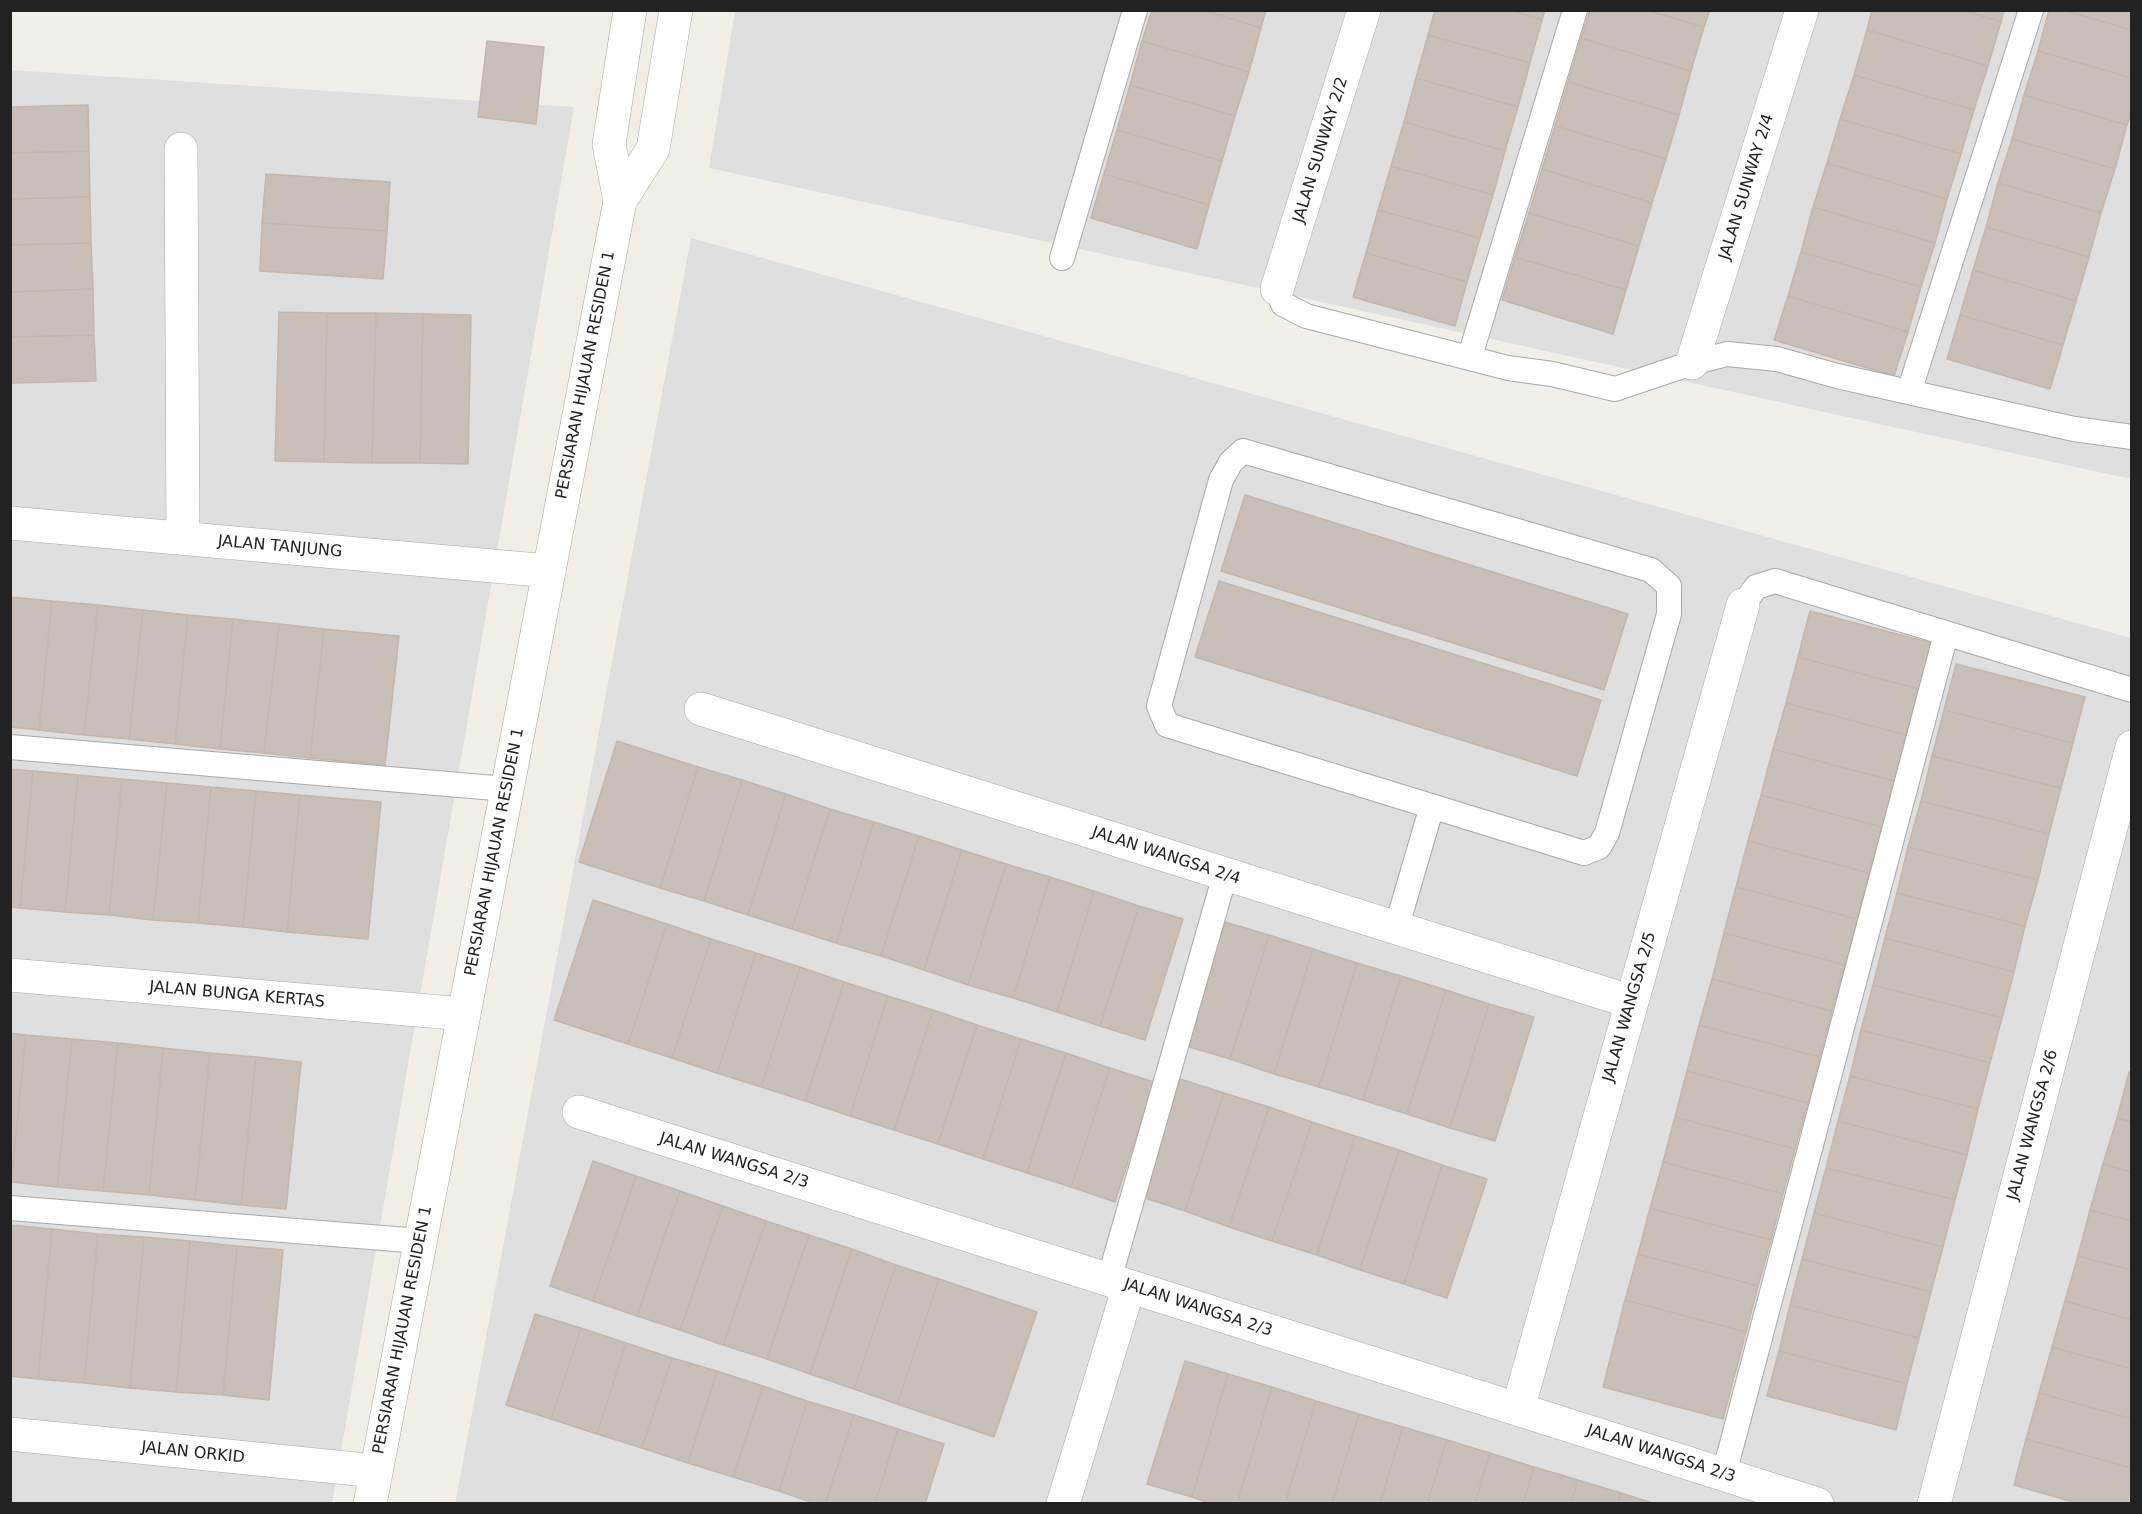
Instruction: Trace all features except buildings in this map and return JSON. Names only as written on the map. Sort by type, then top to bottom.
[{"type":"street","name":"PERSIARAN HIJAUAN RESIDEN 1","points":[[370,1503],[620,201],[653,149],[676,10]]},
{"type":"street","name":"JALAN SUNWAY 2/2","points":[[1277,289],[1364,10]]},
{"type":"street","name":"JALAN SUNWAY 2/4","points":[[1692,363],[1802,10]]},
{"type":"street","name":"PERSIARAN HIJAUAN RESIDEN 1","points":[[620,201],[609,144],[629,11]]},
{"type":"street","points":[[181,148],[183,538]]},
{"type":"street","name":"JALAN TANJUNG","points":[[10,523],[549,571]]},
{"type":"street","name":"JALAN WANGSA 2/5","points":[[1518,1409],[1743,604]]},
{"type":"street","name":"JALAN WANGSA 2/4","points":[[701,709],[1632,1002]]},
{"type":"street","name":"JALAN WANGSA 2/6","points":[[1934,1503],[2132,747]]},
{"type":"street","name":"JALAN BUNGA KERTAS","points":[[10,975],[464,1014]]},
{"type":"street","name":"JALAN WANGSA 2/3","points":[[579,1112],[1724,1474],[1804,1502]]},
{"type":"street","points":[[1063,1503],[1119,1283]]},
{"type":"street","name":"JALAN ORKID","points":[[10,1434],[376,1471]]},
{"type":"lane","points":[[1062,258],[1135,10]]},
{"type":"lane","points":[[1470,356],[1575,10]]},
{"type":"lane","points":[[1909,392],[2031,10]]},
{"type":"lane","points":[[1277,289],[1283,304],[1306,316],[1470,356],[1508,368],[1552,374],[1615,389],[1692,363],[1727,354],[1777,359],[1837,376],[2074,429],[2132,437]]},
{"type":"lane","points":[[1243,451],[1651,570],[1669,586],[1669,614],[1607,833],[1599,847],[1584,853],[1432,806],[1167,725],[1159,706],[1221,480],[1231,462],[1243,451]]},
{"type":"lane","points":[[1743,604],[1755,587],[1775,581],[2132,690]]},
{"type":"lane","points":[[1724,1474],[1946,634]]},
{"type":"lane","points":[[10,747],[507,789]]},
{"type":"lane","points":[[1396,929],[1432,806]]},
{"type":"lane","points":[[1119,1283],[1225,875]]},
{"type":"lane","points":[[10,1208],[420,1240]]},
{"type":"shaded area","points":[[735,11],[2131,11],[2131,479],[709,168]]},
{"type":"shaded area","points":[[10,70],[574,107],[332,1503],[11,1503]]},
{"type":"shaded area","points":[[691,238],[2131,638],[2131,1503],[455,1504]]}]
